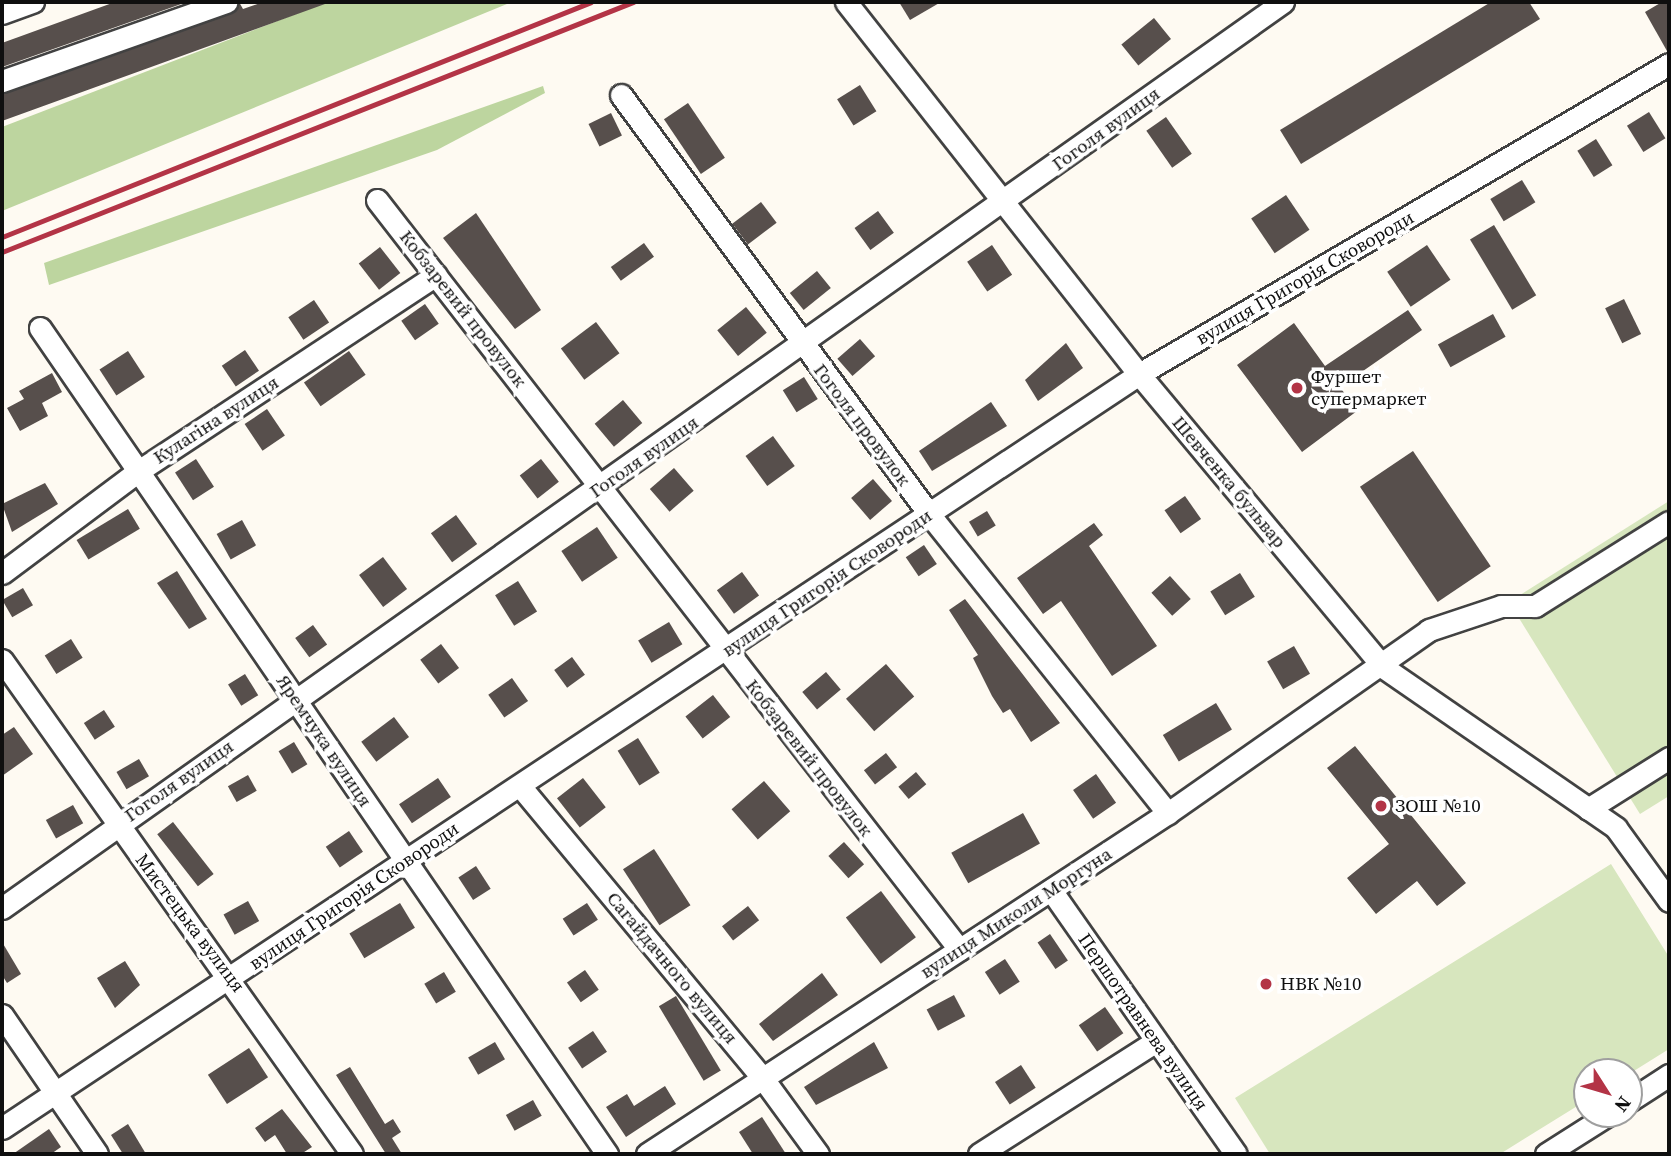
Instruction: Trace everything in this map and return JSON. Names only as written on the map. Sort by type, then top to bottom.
[{"type":"street","points":[[2,13],[33,2]]},
{"type":"street","points":[[2,81],[226,2]]},
{"type":"street","name":"Шевченка бульвар","points":[[849,2],[1002,204],[1139,374],[1383,667],[1616,828],[1669,901]]},
{"type":"street","name":"Гоголя вулиця","points":[[2,908],[116,824],[803,345],[1283,2]]},
{"type":"street","name":"вулиця Григорія Сковороди","points":[[2,1128],[726,652],[1139,374],[1669,64]]},
{"type":"street","name":"Гоголя провулок","points":[[621,95],[929,514],[1168,813]]},
{"type":"street","name":"Кобзаревий провулок","points":[[377,200],[603,486],[726,652],[959,949]]},
{"type":"street","name":"Кулагіна вулиця","points":[[2,573],[137,472],[436,275]]},
{"type":"street","name":"Яремчука вулиця","points":[[40,328],[607,1154]]},
{"type":"street","name":"вулиця Миколи Моргуна","points":[[647,1154],[764,1080],[1168,813],[1383,667],[1429,630],[1501,606],[1535,606],[1669,522]]},
{"type":"street","name":"Мистецька вулиця","points":[[2,660],[116,824],[232,977],[352,1154]]},
{"type":"street","points":[[1588,809],[1669,758]]},
{"type":"street","name":"Сагайдачного вулиця","points":[[520,786],[764,1080],[818,1154]]},
{"type":"street","name":"Першотравнева вулиця","points":[[1051,890],[1236,1154]]},
{"type":"street","points":[[2,1015],[97,1154]]},
{"type":"street","points":[[979,1154],[1155,1042]]},
{"type":"street","points":[[1643,1092],[1669,1075]]},
{"type":"street","points":[[1546,1154],[1587,1128]]},
{"type":"green space","points":[[327,2],[512,2],[2,211],[2,127]]},
{"type":"green space","points":[[543,86],[545,93],[437,150],[49,285],[44,263]]},
{"type":"green space","points":[[1669,501],[1669,796],[1640,814],[1509,602]]},
{"type":"green space","points":[[1611,864],[1669,957],[1669,1049],[1643,1065],[1643,1058],[1573,1058],[1573,1109],[1500,1154],[1270,1154],[1235,1098]]},
{"type":"building","points":[[115,2],[187,2],[2,67],[2,43]]},
{"type":"building","points":[[239,2],[243,9],[263,2],[325,4],[2,121],[2,94],[230,14]]},
{"type":"building","points":[[899,2],[941,2],[910,20]]},
{"type":"building","points":[[1491,2],[1529,2],[1540,19],[1301,164],[1280,130]]},
{"type":"building","points":[[1662,2],[1669,2],[1667,51],[1645,12]]},
{"type":"building","points":[[1154,18],[1171,39],[1138,65],[1121,44]]},
{"type":"building","points":[[860,85],[876,111],[854,126],[837,99]]},
{"type":"building","points":[[688,103],[725,158],[701,174],[664,119]]},
{"type":"building","points":[[1649,112],[1665,138],[1643,152],[1627,126]]},
{"type":"building","points":[[611,113],[622,135],[599,146],[589,124]]},
{"type":"building","points":[[1166,117],[1192,154],[1172,168],[1146,131]]},
{"type":"building","points":[[1596,139],[1612,165],[1594,177],[1577,151]]},
{"type":"building","points":[[1522,180],[1535,202],[1504,221],[1490,199]]},
{"type":"building","points":[[1286,195],[1309,230],[1275,253],[1251,218]]},
{"type":"building","points":[[761,202],[777,223],[748,244],[732,224]]},
{"type":"building","points":[[878,211],[894,233],[870,250],[855,228]]},
{"type":"building","points":[[476,213],[541,310],[515,329],[443,238]]},
{"type":"building","points":[[1494,225],[1536,295],[1512,310],[1470,239]]},
{"type":"building","points":[[644,243],[654,257],[621,281],[611,267]]},
{"type":"building","points":[[992,245],[1012,275],[987,292],[967,262]]},
{"type":"building","points":[[1427,245],[1450,280],[1411,307],[1387,272]]},
{"type":"building","points":[[380,247],[400,273],[379,290],[359,264]]},
{"type":"building","points":[[817,271],[831,288],[804,310],[790,293]]},
{"type":"building","points":[[1624,299],[1641,334],[1622,343],[1605,308]]},
{"type":"building","points":[[314,300],[329,322],[303,340],[288,317]]},
{"type":"building","points":[[425,304],[439,324],[415,340],[401,321]]},
{"type":"building","points":[[746,307],[767,333],[738,356],[717,330]]},
{"type":"building","name":"Фуршет супермаркет","points":[[1408,310],[1422,330],[1340,387],[1357,411],[1302,452],[1237,365],[1294,323],[1325,366]]},
{"type":"building","points":[[1493,314],[1506,337],[1451,367],[1438,345]]},
{"type":"building","points":[[596,322],[619,353],[584,380],[561,348]]},
{"type":"building","points":[[860,339],[875,356],[852,376],[837,359]]},
{"type":"building","points":[[1066,343],[1083,368],[1038,401],[1025,380]]},
{"type":"building","points":[[245,350],[259,371],[236,386],[222,366]]},
{"type":"building","points":[[128,351],[145,377],[116,396],[99,370]]},
{"type":"building","points":[[349,351],[366,375],[321,406],[304,383]]},
{"type":"building","points":[[52,373],[62,392],[42,403],[48,416],[20,431],[7,408],[24,399],[19,391]]},
{"type":"building","points":[[804,377],[818,399],[797,412],[783,390]]},
{"type":"building","points":[[623,400],[642,423],[614,447],[595,424]]},
{"type":"building","points":[[991,402],[1007,426],[932,471],[919,451]]},
{"type":"building","points":[[267,409],[285,436],[263,451],[245,424]]},
{"type":"building","points":[[773,436],[795,466],[767,486],[745,456]]},
{"type":"building","points":[[1413,451],[1491,566],[1438,602],[1360,487]]},
{"type":"building","points":[[196,459],[214,487],[193,500],[175,473]]},
{"type":"building","points":[[541,459],[559,482],[538,498],[520,476]]},
{"type":"building","points":[[674,468],[694,491],[670,512],[650,489]]},
{"type":"building","points":[[873,479],[892,501],[870,520],[851,498]]},
{"type":"building","points":[[45,483],[58,504],[12,532],[2,504]]},
{"type":"building","points":[[1185,496],[1201,519],[1181,533],[1165,510]]},
{"type":"building","points":[[128,509],[140,529],[88,560],[77,540]]},
{"type":"building","points":[[987,511],[996,526],[978,536],[969,522]]},
{"type":"building","points":[[456,515],[477,544],[452,562],[431,533]]},
{"type":"building","points":[[242,520],[256,545],[231,559],[217,534]]},
{"type":"building","points":[[1094,523],[1103,535],[1089,546],[1157,646],[1112,676],[1061,601],[1043,614],[1017,578]]},
{"type":"building","points":[[597,527],[618,558],[582,582],[561,551]]},
{"type":"building","points":[[924,545],[937,564],[919,576],[906,557]]},
{"type":"building","points":[[383,557],[407,589],[383,607],[359,575]]},
{"type":"building","points":[[177,571],[207,619],[189,629],[157,583]]},
{"type":"building","points":[[742,572],[759,595],[734,614],[717,590]]},
{"type":"building","points":[[1240,573],[1255,597],[1225,615],[1210,592]]},
{"type":"building","points":[[1170,576],[1191,599],[1172,616],[1151,593]]},
{"type":"building","points":[[518,581],[537,612],[514,626],[495,595]]},
{"type":"building","points":[[23,588],[33,605],[12,617],[2,600]]},
{"type":"building","points":[[965,599],[1060,723],[1031,742],[1010,709],[1003,713],[992,696],[973,658],[978,655],[949,610]]},
{"type":"building","points":[[669,622],[682,644],[652,663],[638,641]]},
{"type":"building","points":[[313,625],[327,644],[309,657],[295,638]]},
{"type":"building","points":[[71,639],[83,658],[56,674],[45,655]]},
{"type":"building","points":[[441,644],[459,668],[438,684],[420,660]]},
{"type":"building","points":[[1294,646],[1310,674],[1283,689],[1267,662]]},
{"type":"building","points":[[572,657],[585,675],[567,688],[554,670]]},
{"type":"building","points":[[886,664],[914,696],[874,731],[846,699]]},
{"type":"building","points":[[826,672],[841,690],[817,710],[802,692]]},
{"type":"building","points":[[245,674],[258,695],[241,706],[228,685]]},
{"type":"building","points":[[512,678],[528,701],[504,718],[488,695]]},
{"type":"building","points":[[713,695],[730,717],[703,739],[685,717]]},
{"type":"building","points":[[1216,703],[1232,730],[1179,762],[1163,735]]},
{"type":"building","points":[[104,710],[115,727],[95,740],[84,723]]},
{"type":"building","points":[[394,717],[409,737],[376,762],[361,742]]},
{"type":"building","points":[[14,727],[33,754],[2,776],[2,735]]},
{"type":"building","points":[[638,738],[660,773],[639,785],[618,751]]},
{"type":"building","points":[[294,742],[307,764],[292,774],[279,751]]},
{"type":"building","name":"ЗОШ №10","points":[[1355,746],[1466,883],[1437,906],[1417,881],[1376,914],[1347,878],[1389,844],[1327,768]]},
{"type":"building","points":[[886,753],[897,767],[875,784],[864,770]]},
{"type":"building","points":[[139,759],[149,776],[126,789],[116,772]]},
{"type":"building","points":[[916,772],[926,784],[909,799],[898,787]]},
{"type":"building","points":[[1096,774],[1116,803],[1093,819],[1073,790]]},
{"type":"building","points":[[248,775],[257,791],[237,802],[228,786]]},
{"type":"building","points":[[438,778],[451,797],[412,823],[399,804]]},
{"type":"building","points":[[583,778],[606,807],[580,827],[557,798]]},
{"type":"building","points":[[764,781],[790,811],[758,839],[732,809]]},
{"type":"building","points":[[73,805],[83,823],[56,838],[46,820]]},
{"type":"building","points":[[1023,813],[1040,844],[968,883],[951,853]]},
{"type":"building","points":[[173,822],[214,874],[198,886],[157,834]]},
{"type":"building","points":[[349,831],[363,852],[340,867],[326,847]]},
{"type":"building","points":[[844,842],[864,864],[848,878],[828,856]]},
{"type":"building","points":[[654,849],[690,905],[659,925],[623,869]]},
{"type":"building","points":[[476,866],[491,889],[473,900],[458,877]]},
{"type":"building","points":[[881,891],[916,937],[881,964],[846,917]]},
{"type":"building","points":[[248,901],[259,921],[235,935],[224,915]]},
{"type":"building","points":[[400,903],[415,928],[364,958],[349,933]]},
{"type":"building","points":[[587,903],[598,920],[574,936],[563,919]]},
{"type":"building","points":[[748,906],[759,920],[733,941],[722,926]]},
{"type":"building","points":[[1050,934],[1068,961],[1055,969],[1038,942]]},
{"type":"building","points":[[2,942],[21,974],[7,983],[2,975]]},
{"type":"building","points":[[1005,959],[1020,982],[1000,995],[985,972]]},
{"type":"building","points":[[125,961],[140,985],[115,1008],[97,978]]},
{"type":"building","points":[[585,970],[599,990],[581,1002],[567,983]]},
{"type":"building","points":[[444,972],[456,992],[436,1004],[424,984]]},
{"type":"building","points":[[822,973],[838,995],[773,1041],[759,1024]]},
{"type":"building","points":[[954,995],[965,1016],[938,1031],[927,1010]]},
{"type":"building","points":[[676,996],[721,1071],[704,1081],[659,1006]]},
{"type":"building","points":[[1105,1007],[1123,1033],[1097,1052],[1079,1025]]},
{"type":"building","points":[[593,1031],[607,1052],[582,1069],[568,1048]]},
{"type":"building","points":[[495,1042],[505,1059],[478,1075],[468,1058]]},
{"type":"building","points":[[874,1042],[888,1068],[816,1105],[804,1087]]},
{"type":"building","points":[[249,1048],[268,1077],[227,1104],[208,1075]]},
{"type":"building","points":[[1021,1065],[1036,1088],[1010,1105],[995,1082]]},
{"type":"building","points":[[350,1067],[385,1124],[393,1119],[401,1132],[392,1138],[402,1154],[386,1154],[336,1075]]},
{"type":"building","points":[[665,1086],[676,1104],[626,1137],[606,1107],[627,1094],[634,1106]]},
{"type":"building","points":[[533,1100],[542,1116],[515,1131],[506,1115]]},
{"type":"building","points":[[282,1109],[312,1147],[301,1154],[287,1154],[275,1135],[265,1142],[255,1128]]},
{"type":"building","points":[[762,1117],[786,1154],[753,1154],[739,1132]]},
{"type":"building","points":[[128,1124],[146,1154],[123,1154],[111,1135]]},
{"type":"building","points":[[49,1129],[61,1147],[51,1154],[13,1154]]},
{"type":"railway","points":[[2,237],[591,2]]},
{"type":"railway","points":[[2,252],[633,2]]},
{"type":"place","name":"Фуршет супермаркет","points":[[1297,388]]},
{"type":"place","name":"ЗОШ №10","points":[[1381,806]]},
{"type":"place","name":"НВК №10","points":[[1266,984]]}]
